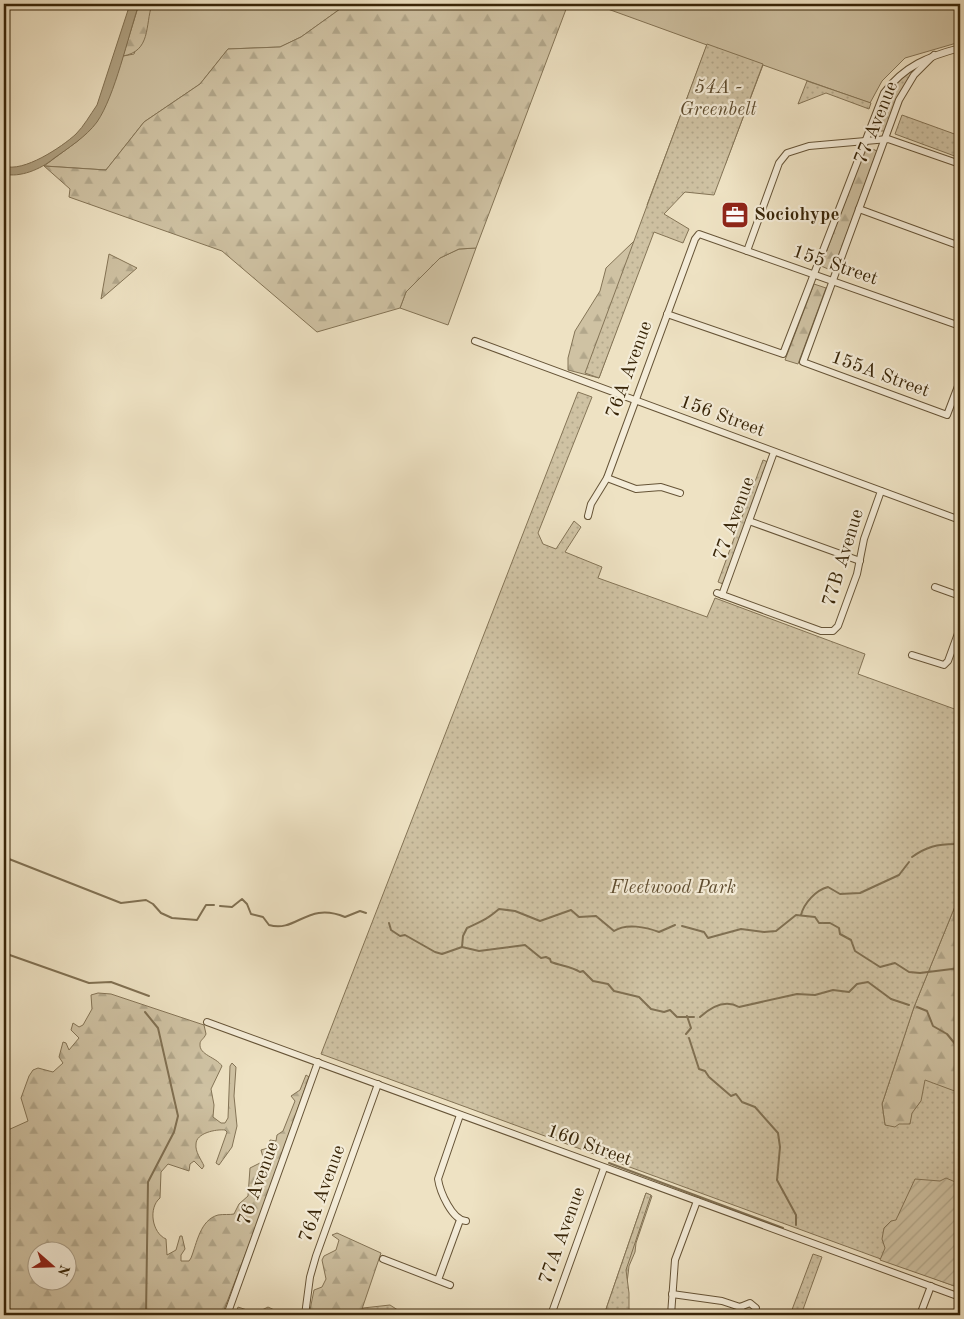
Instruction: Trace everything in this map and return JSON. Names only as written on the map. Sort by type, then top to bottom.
[{"type":"street","points":[[934,55],[960,48]]},
{"type":"street","name":"77 Avenue","points":[[803,362],[903,91],[914,75],[934,55]]},
{"type":"street","name":"77 Avenue","points":[[667,314],[783,354],[815,275],[878,103],[890,84],[910,67],[934,55]]},
{"type":"street","points":[[747,251],[779,163],[785,154],[809,146],[891,139],[960,164]]},
{"type":"street","points":[[859,209],[960,246]]},
{"type":"street","name":"155 Street","points":[[699,234],[960,326]]},
{"type":"street","name":"76A Avenue","points":[[588,516],[591,504],[607,478],[695,239],[699,234]]},
{"type":"street","name":"156 Street","points":[[474,341],[960,520]]},
{"type":"street","name":"155A Street","points":[[803,362],[947,415],[960,381]]},
{"type":"street","name":"77 Avenue","points":[[774,452],[749,521],[719,594],[822,631],[831,632]]},
{"type":"street","points":[[607,478],[636,489],[661,487],[680,494]]},
{"type":"street","name":"77B Avenue","points":[[831,632],[838,626],[860,561],[864,539],[881,491]]},
{"type":"street","points":[[749,521],[860,561]]},
{"type":"street","points":[[935,587],[960,596]]},
{"type":"street","points":[[912,654],[944,664],[948,661],[960,628]]},
{"type":"street","name":"160 Street","points":[[207,1022],[960,1297]]},
{"type":"street","name":"76 Avenue","points":[[227,1315],[318,1062]]},
{"type":"street","name":"76A Avenue","points":[[305,1315],[310,1276],[316,1256],[378,1084]]},
{"type":"street","points":[[438,1280],[463,1220],[455,1216],[438,1179],[460,1115]]},
{"type":"street","name":"77A Avenue","points":[[551,1315],[604,1168]]},
{"type":"street","points":[[671,1315],[675,1260],[697,1201]]},
{"type":"street","points":[[383,1259],[450,1285]]},
{"type":"street","points":[[920,1315],[931,1286]]},
{"type":"street","points":[[672,1294],[722,1301],[740,1307],[748,1303],[752,1304],[756,1310],[754,1315]]},
{"type":"street","points":[[740,1307],[744,1315]]},
{"type":"green space","points":[[139,4],[152,4],[143,43],[132,53],[123,56]]},
{"type":"green space","points":[[152,4],[347,4],[301,37],[280,47],[228,49],[200,84],[144,122],[106,170],[44,166],[79,140],[107,100],[123,56],[134,54]]},
{"type":"green space","points":[[347,4],[568,4],[476,248],[459,249],[440,258],[406,292],[400,308],[317,332],[222,251],[69,197],[70,189],[44,166],[106,170],[144,122],[200,84],[228,49],[280,47],[301,37]]},
{"type":"green space","points":[[594,4],[960,4],[960,42],[905,58],[882,81],[870,103],[763,65],[725,165],[647,205],[707,45]]},
{"type":"green space","name":"54A - Greenbelt","points":[[707,44],[763,64],[714,195],[685,192],[664,214],[689,229],[683,243],[654,232],[599,378],[585,373]]},
{"type":"green space","points":[[920,64],[900,92],[886,131],[870,131],[894,85]]},
{"type":"green space","points":[[807,81],[871,103],[869,109],[826,93],[798,104]]},
{"type":"green space","points":[[902,115],[960,136],[960,158],[895,134]]},
{"type":"green space","points":[[866,146],[877,151],[833,271],[821,266]]},
{"type":"green space","points":[[657,219],[599,378],[568,370],[568,358],[575,331],[600,291],[606,268]]},
{"type":"green space","points":[[476,248],[448,325],[400,308],[406,292],[440,258],[459,249]]},
{"type":"green space","points":[[109,254],[137,268],[101,299]]},
{"type":"green space","points":[[814,284],[826,288],[798,364],[785,360]]},
{"type":"green space","name":"Fleetwood Park","points":[[578,392],[592,397],[538,533],[543,544],[556,549],[574,521],[581,527],[565,552],[602,567],[598,578],[707,617],[715,598],[865,654],[858,674],[960,711],[960,894],[914,1007],[882,1104],[885,1125],[895,1127],[899,1124],[910,1124],[912,1113],[921,1101],[925,1080],[960,1093],[960,1288],[321,1054]]},
{"type":"green space","points":[[763,460],[768,462],[723,584],[718,582]]},
{"type":"green space","points":[[960,894],[960,1093],[921,1101],[913,1113],[910,1124],[895,1128],[885,1125],[882,1104],[914,1007]]},
{"type":"green space","points":[[98,993],[111,994],[204,1025],[206,1034],[200,1043],[200,1048],[222,1066],[211,1089],[214,1105],[213,1117],[221,1123],[225,1123],[228,1118],[230,1066],[232,1063],[236,1067],[234,1096],[237,1126],[232,1147],[219,1165],[216,1163],[227,1132],[221,1130],[207,1132],[199,1137],[196,1144],[197,1153],[204,1166],[202,1169],[194,1161],[190,1164],[189,1171],[168,1164],[161,1172],[160,1198],[154,1208],[153,1220],[157,1231],[166,1239],[167,1255],[176,1250],[180,1236],[182,1236],[185,1249],[181,1255],[181,1261],[189,1261],[191,1258],[200,1233],[207,1222],[218,1215],[234,1214],[239,1204],[248,1196],[250,1168],[266,1160],[261,1150],[268,1148],[270,1140],[276,1141],[277,1135],[283,1131],[295,1101],[291,1096],[300,1090],[306,1075],[309,1077],[257,1224],[222,1315],[4,1315],[4,1145],[8,1130],[28,1121],[21,1098],[33,1070],[38,1068],[53,1072],[63,1063],[59,1057],[63,1042],[66,1043],[69,1050],[79,1038],[71,1030],[73,1023],[79,1027],[83,1025],[92,1009],[91,995]]},
{"type":"green space","points":[[946,1178],[960,1184],[960,1288],[880,1260],[885,1248],[882,1239],[884,1228],[891,1221],[896,1220],[915,1179],[940,1181]]},
{"type":"green space","points":[[646,1193],[652,1196],[629,1266],[627,1283],[604,1315]]},
{"type":"green space","points":[[646,1193],[651,1195],[626,1270],[629,1315],[604,1315]]},
{"type":"green space","points":[[337,1233],[381,1253],[362,1309],[412,1315],[309,1315],[314,1290],[322,1287],[326,1279],[322,1260],[324,1256],[336,1250],[339,1240],[332,1235]]},
{"type":"green space","points":[[813,1254],[822,1257],[801,1315],[790,1315]]},
{"type":"green space","points":[[390,1305],[404,1314],[413,1313],[421,1315],[360,1315],[363,1308]]},
{"type":"green space","points":[[238,1307],[256,1313],[268,1307],[285,1315],[235,1315]]},
{"type":"shaded area","points":[[130,4],[139,4],[110,97],[97,122],[71,146],[43,166],[23,174],[4,174],[4,166],[21,166],[52,152],[76,134],[84,124],[97,105]]},
{"type":"waterway","points":[[912,857],[932,847],[955,844]]},
{"type":"waterway","points":[[4,857],[121,903],[146,900],[153,904],[161,913],[172,918],[197,920],[206,905],[214,905]]},
{"type":"waterway","points":[[801,915],[805,906],[819,891],[828,887],[840,894],[860,893],[899,875],[909,862]]},
{"type":"waterway","points":[[220,906],[232,907],[242,899],[247,904],[251,914],[263,917],[269,925],[279,926],[321,913],[332,913],[345,917],[360,911],[366,913]]},
{"type":"waterway","points":[[389,923],[391,930],[400,936],[405,935],[442,954],[462,947],[463,936],[467,928],[491,916],[499,909],[515,911],[540,921],[571,910],[579,917],[596,916],[614,931],[630,926],[659,932],[675,925]]},
{"type":"waterway","points":[[682,926],[704,932],[708,938],[741,929],[764,932],[776,931],[796,915],[815,917],[819,923],[830,923],[839,928],[840,934],[851,940],[855,951],[880,967],[895,963],[909,972],[920,973],[960,968]]},
{"type":"waterway","points":[[462,947],[479,951],[525,945],[541,958],[546,957],[551,962],[580,972],[583,971],[593,981],[608,984],[614,991],[639,997],[651,1009],[664,1012],[670,1010],[677,1017],[694,1017]]},
{"type":"waterway","points":[[4,953],[89,983],[111,982],[149,996]]},
{"type":"waterway","points":[[700,1017],[718,1005],[729,1004],[739,1007],[797,994],[815,995],[833,990],[849,992],[857,984],[868,982],[891,999],[909,1005]]},
{"type":"waterway","points":[[917,1007],[927,1011],[933,1026],[947,1034],[960,1050]]},
{"type":"waterway","points":[[145,1012],[158,1028],[178,1116],[174,1132],[148,1182],[146,1315]]},
{"type":"waterway","points":[[686,1034],[691,1028],[687,1016]]},
{"type":"waterway","points":[[689,1038],[699,1069],[705,1071],[709,1077],[731,1096],[736,1094],[742,1102],[755,1107],[778,1133],[780,1147],[777,1180],[796,1215],[796,1225]]},
{"type":"waterway","points":[[609,1163],[783,1228]]},
{"type":"place","name":"Sociohype","points":[[735,215]]}]
